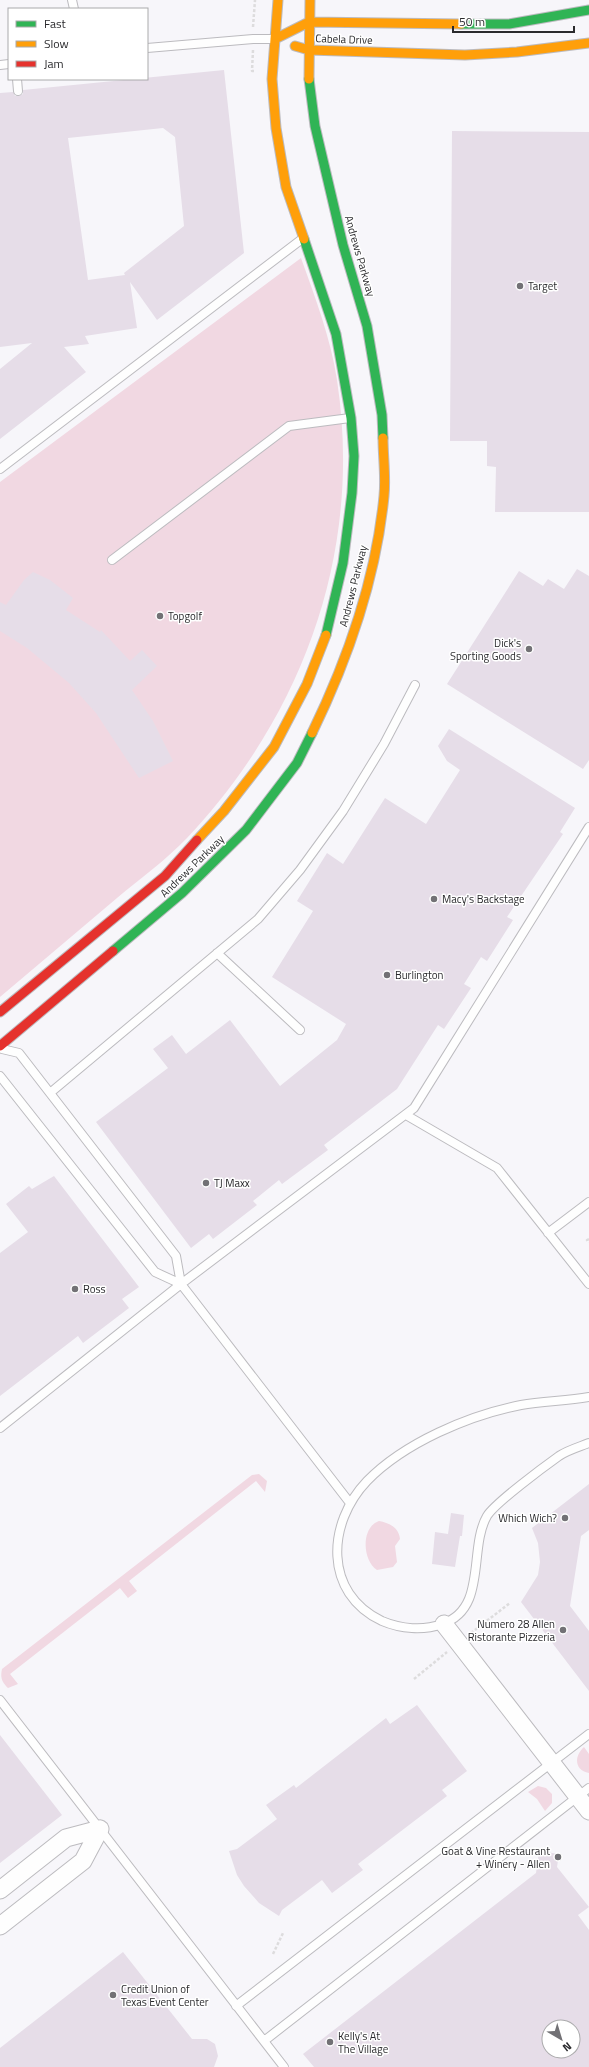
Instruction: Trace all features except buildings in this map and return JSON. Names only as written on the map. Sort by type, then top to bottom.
[{"type":"street","name":"Andrews Parkway","points":[[0,1012],[165,876],[224,812],[274,747],[307,684],[330,645],[343,563],[354,456],[351,418],[336,334],[286,187],[276,128],[272,79],[278,0]]},
{"type":"street","name":"Andrews Parkway","points":[[0,1047],[182,893],[246,830],[297,763],[334,687],[348,652],[372,566],[384,495],[382,415],[368,326],[343,245],[315,126],[309,75],[310,0]]},
{"type":"street","name":"Cabela Drive","points":[[275,39],[309,22],[508,24],[589,10]]},
{"type":"street","name":"Cabela Drive","points":[[275,39],[309,50],[465,55],[517,52],[589,43]]},
{"type":"street","points":[[330,645],[348,652]]},
{"type":"street","points":[[444,1624],[552,1763],[583,1792],[589,1811]]},
{"type":"street","points":[[0,1890],[66,1838],[100,1829]]},
{"type":"street","points":[[0,1926],[82,1861],[100,1829]]},
{"type":"lane","points":[[148,48],[253,39],[275,39]]},
{"type":"lane","points":[[17,80],[18,91]]},
{"type":"lane","points":[[0,469],[304,238]]},
{"type":"lane","points":[[112,560],[289,426],[351,418]]},
{"type":"lane","points":[[50,1094],[258,919],[320,844],[364,778],[415,685]]},
{"type":"lane","points":[[0,1428],[180,1284],[414,1108],[589,828]]},
{"type":"lane","points":[[217,953],[300,1030]]},
{"type":"lane","points":[[0,1047],[19,1053],[176,1256],[180,1284]]},
{"type":"lane","points":[[0,1076],[155,1272],[180,1284],[350,1504]]},
{"type":"lane","points":[[406,1115],[497,1168],[589,1284]]},
{"type":"lane","points":[[548,1233],[589,1202]]},
{"type":"lane","points":[[589,1396],[521,1405],[480,1415],[434,1435],[396,1458],[368,1480],[350,1504],[340,1523],[336,1546],[339,1569],[349,1592],[360,1605],[374,1617],[390,1624],[409,1628],[427,1628],[444,1624],[457,1615],[470,1598],[481,1531],[491,1510],[560,1455],[589,1443]]},
{"type":"lane","points":[[0,1700],[284,2067]]},
{"type":"lane","points":[[236,2006],[589,1734]]},
{"type":"lane","points":[[264,2041],[583,1792]]},
{"type":"path","points":[[589,1238],[587,1240],[589,1242]]},
{"type":"path","points":[[273,1954],[283,1932]]},
{"type":"shaded area","name":"Topgolf","points":[[301,258],[331,349],[337,380],[343,443],[341,506],[332,567],[316,626],[293,683],[263,738],[228,790],[187,838],[162,861],[0,997],[0,482]]},
{"type":"shaded area","points":[[259,1474],[267,1481],[265,1492],[256,1481],[129,1581],[137,1591],[128,1598],[120,1588],[10,1674],[18,1684],[8,1688],[6,1686],[1,1677],[2,1669],[252,1475]]},
{"type":"shaded area","points":[[379,1521],[387,1523],[396,1529],[400,1539],[395,1546],[397,1562],[393,1567],[377,1570],[368,1559],[366,1544],[369,1530],[373,1524]]},
{"type":"shaded area","points":[[584,1747],[589,1754],[589,1773],[580,1769],[577,1762],[578,1754]]},
{"type":"shaded area","points":[[538,1786],[546,1788],[552,1794],[552,1803],[545,1811],[537,1799],[528,1792]]},
{"type":"traffic: fast","points":[[461,24],[509,24],[589,10]]},
{"type":"traffic: fast","points":[[309,79],[315,126],[343,245],[367,326],[382,415],[383,438]]},
{"type":"traffic: fast","points":[[304,239],[336,334],[351,418],[354,456],[352,493],[343,563],[326,635]]},
{"type":"traffic: fast","points":[[113,951],[182,893],[246,830],[297,763],[312,733]]},
{"type":"traffic: slow","points":[[278,0],[272,79],[276,128],[286,187],[304,239]]},
{"type":"traffic: slow","points":[[309,79],[310,0]]},
{"type":"traffic: slow","points":[[275,39],[309,22],[461,24]]},
{"type":"traffic: slow","points":[[295,46],[309,50],[465,55],[517,52],[589,43]]},
{"type":"traffic: slow","points":[[312,733],[337,676],[367,588],[380,527],[385,489],[383,438]]},
{"type":"traffic: slow","points":[[197,840],[224,811],[274,747],[307,684],[326,635]]},
{"type":"traffic: jam","points":[[0,1012],[165,876],[197,840]]},
{"type":"traffic: jam","points":[[0,1046],[113,951]]},
{"type":"place","name":"Target","points":[[520,286]]},
{"type":"place","name":"Topgolf","points":[[160,616]]},
{"type":"place","name":"Dick's Sporting Goods","points":[[529,649]]},
{"type":"place","name":"Macy's Backstage","points":[[434,899]]},
{"type":"place","name":"Burlington","points":[[387,975]]},
{"type":"place","name":"TJ Maxx","points":[[206,1183]]},
{"type":"place","name":"Ross","points":[[75,1289]]},
{"type":"place","name":"Which Wich?","points":[[565,1518]]},
{"type":"place","name":"Numero 28 Allen Ristorante Pizzeria","points":[[563,1630]]},
{"type":"place","name":"Goat & Vine Restaurant + Winery - Allen","points":[[558,1857]]},
{"type":"place","name":"Credit Union of Texas Event Center","points":[[113,1995]]},
{"type":"place","name":"Kelly's At The Village","points":[[330,2042]]}]
